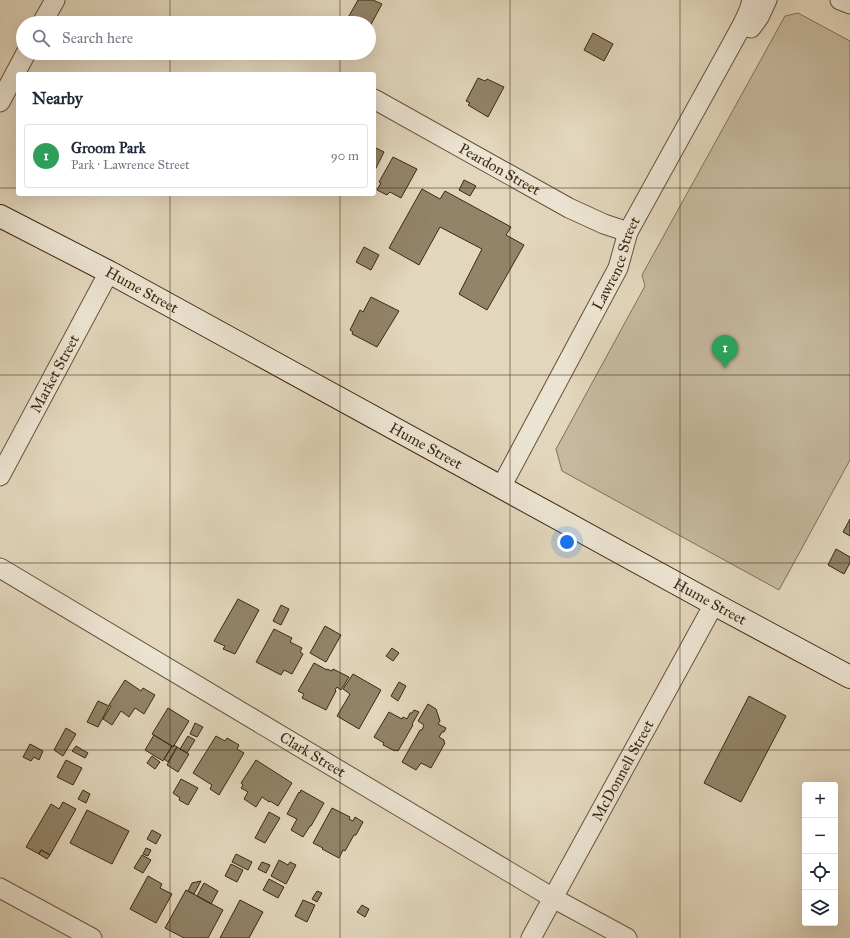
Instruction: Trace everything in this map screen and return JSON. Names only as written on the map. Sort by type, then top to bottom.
[{"type":"street","points":[[46,16],[55,0]]},
{"type":"street","name":"Lawrence Street","points":[[501,487],[618,268],[628,232],[743,24],[749,12],[752,0]]},
{"type":"street","name":"Lawrence Street","points":[[734,40],[751,29],[759,17],[767,0]]},
{"type":"street","points":[[840,0],[850,4]]},
{"type":"street","points":[[0,102],[22,60]]},
{"type":"street","name":"Peardon Street","points":[[376,100],[569,208],[604,224],[628,232]]},
{"type":"street","name":"Hume Street","points":[[0,216],[109,272],[850,677]]},
{"type":"street","name":"Market Street","points":[[0,476],[109,272]]},
{"type":"street","name":"Clark Street","points":[[0,568],[554,898],[627,938]]},
{"type":"street","name":"McDonnell Street","points":[[531,938],[714,604]]},
{"type":"street","points":[[0,888],[92,938]]},
{"type":"shaded area","points":[[798,13],[850,41],[850,460],[779,590],[562,471],[556,449],[645,286],[642,275],[785,16]]},
{"type":"building","points":[[358,0],[373,0],[382,4],[376,16],[349,16]]},
{"type":"building","points":[[593,33],[613,44],[604,61],[584,50]]},
{"type":"building","points":[[478,78],[485,81],[487,79],[504,87],[488,117],[468,105],[470,103],[466,101]]},
{"type":"building","points":[[376,148],[384,152],[376,168]]},
{"type":"building","points":[[393,157],[417,169],[401,198],[390,192],[387,195],[377,190],[381,183],[379,182]]},
{"type":"building","points":[[464,180],[476,186],[470,196],[459,190]]},
{"type":"building","points":[[422,189],[440,199],[445,191],[511,227],[506,235],[524,245],[487,310],[459,294],[482,249],[440,227],[419,265],[389,248]]},
{"type":"building","points":[[364,247],[379,255],[371,270],[356,262]]},
{"type":"building","points":[[371,297],[399,311],[377,347],[352,334],[353,332],[350,330],[360,310],[363,312]]},
{"type":"building","points":[[850,519],[850,536],[843,532]]},
{"type":"building","points":[[836,549],[850,557],[850,563],[844,574],[828,565]]},
{"type":"building","points":[[238,599],[259,610],[235,654],[223,649],[225,646],[214,641]]},
{"type":"building","points":[[281,605],[289,609],[281,625],[273,621]]},
{"type":"building","points":[[325,626],[341,635],[326,662],[310,653]]},
{"type":"building","points":[[274,629],[292,638],[290,642],[302,648],[300,652],[303,654],[292,674],[284,670],[281,675],[256,662]]},
{"type":"building","points":[[392,648],[399,653],[393,661],[386,656]]},
{"type":"building","points":[[314,663],[327,670],[332,671],[333,669],[349,677],[341,690],[337,687],[326,710],[302,698],[304,694],[298,691]]},
{"type":"building","points":[[353,674],[381,690],[359,729],[337,716],[350,694],[343,689]]},
{"type":"building","points":[[125,680],[141,691],[143,688],[155,695],[144,714],[135,708],[129,717],[121,711],[112,725],[103,719],[111,706],[109,705]]},
{"type":"building","points":[[399,682],[406,686],[398,701],[391,696]]},
{"type":"building","points":[[749,696],[786,716],[741,802],[704,783]]},
{"type":"building","points":[[98,701],[109,706],[98,727],[87,722]]},
{"type":"building","points":[[428,704],[436,709],[440,721],[438,724],[446,728],[439,737],[444,740],[445,743],[431,768],[421,763],[416,770],[402,762],[420,730],[422,730],[424,725],[418,721]]},
{"type":"building","points":[[168,708],[189,721],[173,747],[152,734]]},
{"type":"building","points":[[414,710],[419,712],[398,751],[383,745],[384,743],[374,737],[389,712],[402,719],[403,717],[407,719],[410,713]]},
{"type":"building","points":[[195,723],[203,727],[197,737],[190,734]]},
{"type":"building","points":[[66,728],[76,734],[63,756],[54,750]]},
{"type":"building","points":[[154,735],[172,746],[163,761],[145,750]]},
{"type":"building","points":[[188,736],[195,740],[187,753],[180,749]]},
{"type":"building","points":[[216,736],[225,741],[227,738],[239,745],[237,749],[244,753],[219,795],[210,789],[212,785],[193,773]]},
{"type":"building","points":[[30,744],[43,751],[39,760],[34,757],[31,761],[23,757]]},
{"type":"building","points":[[174,745],[177,747],[168,762],[164,759]]},
{"type":"building","points":[[76,746],[88,753],[85,758],[72,751]]},
{"type":"building","points":[[177,747],[189,754],[178,772],[167,765]]},
{"type":"building","points":[[152,756],[160,762],[155,769],[147,763]]},
{"type":"building","points":[[66,760],[82,768],[73,785],[57,777]]},
{"type":"building","points":[[256,760],[292,783],[278,806],[262,797],[256,807],[244,799],[248,792],[241,788],[243,785],[241,783]]},
{"type":"building","points":[[181,779],[198,788],[188,805],[179,800],[180,798],[173,793]]},
{"type":"building","points":[[83,790],[90,794],[86,803],[78,799]]},
{"type":"building","points":[[301,790],[324,803],[303,837],[291,830],[297,819],[287,814]]},
{"type":"building","points":[[63,802],[76,809],[50,855],[41,850],[39,854],[26,847],[51,804],[59,809]]},
{"type":"building","points":[[332,808],[350,817],[349,819],[353,821],[355,817],[363,822],[356,835],[354,835],[345,851],[343,850],[339,858],[313,843]]},
{"type":"building","points":[[87,810],[129,831],[112,864],[70,843]]},
{"type":"building","points":[[269,812],[280,818],[265,843],[255,838]]},
{"type":"building","points":[[152,830],[161,835],[156,844],[147,839]]},
{"type":"building","points":[[146,848],[151,850],[148,856],[143,854]]},
{"type":"building","points":[[41,850],[50,855],[47,859],[39,854]]},
{"type":"building","points":[[236,854],[252,862],[248,870],[232,862]]},
{"type":"building","points":[[142,855],[151,860],[143,873],[134,868]]},
{"type":"building","points":[[279,860],[288,865],[290,862],[296,865],[286,884],[271,876]]},
{"type":"building","points":[[262,862],[270,865],[266,873],[258,869]]},
{"type":"building","points":[[231,864],[243,870],[237,882],[225,876]]},
{"type":"building","points":[[148,876],[162,884],[160,888],[172,894],[156,923],[130,909]]},
{"type":"building","points":[[269,879],[284,887],[278,898],[263,890]]},
{"type":"building","points":[[201,881],[194,894],[188,891],[192,883]]},
{"type":"building","points":[[204,883],[218,891],[211,904],[197,896]]},
{"type":"building","points":[[186,890],[223,910],[208,938],[184,938],[165,928]]},
{"type":"building","points":[[317,891],[322,893],[317,902],[312,899]]},
{"type":"building","points":[[240,900],[263,912],[249,938],[220,938]]},
{"type":"building","points":[[303,900],[315,905],[307,922],[295,916]]},
{"type":"building","points":[[362,905],[369,909],[365,917],[357,912]]},
{"type":"place","name":"Groom Park","points":[[725,368]]}]
